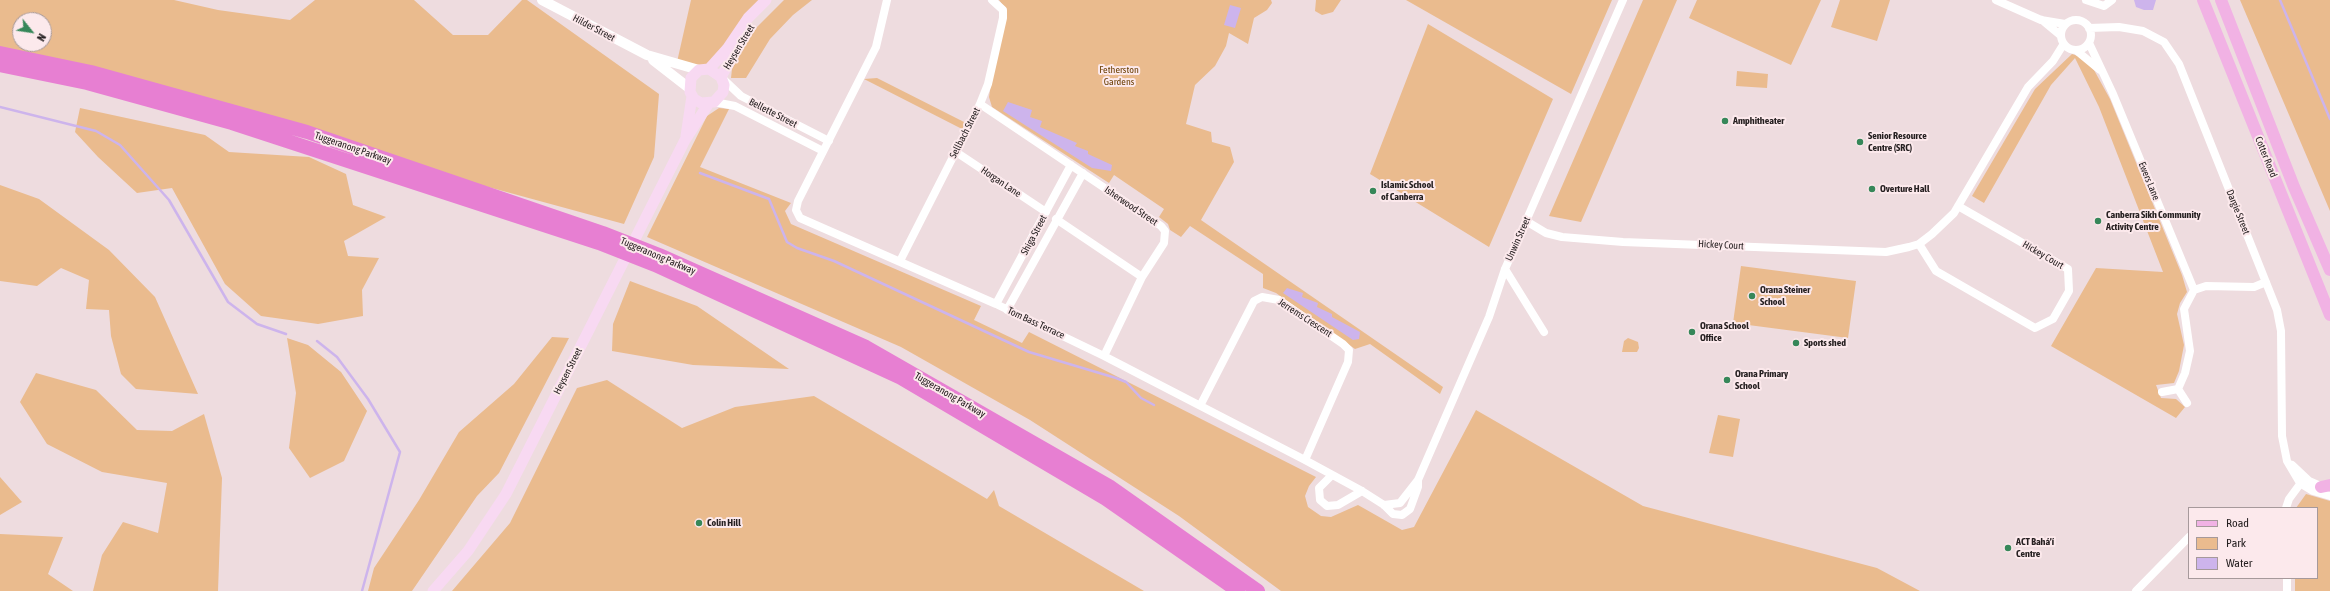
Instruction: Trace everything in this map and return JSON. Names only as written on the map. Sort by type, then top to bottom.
[{"type":"highway","name":"Tuggeranong Parkway","points":[[0,53],[91,72],[307,132],[601,238],[866,347],[1109,486],[1258,591]]},
{"type":"highway","name":"Tuggeranong Parkway","points":[[0,65],[88,83],[232,123],[601,238]]},
{"type":"highway","name":"Tuggeranong Parkway","points":[[657,260],[901,378],[1106,499],[1238,591]]},
{"type":"main road","name":"Heysen Street","points":[[685,140],[691,78],[704,70],[727,49],[748,18],[766,0]]},
{"type":"main road","name":"Heysen Street","points":[[433,591],[468,551],[506,494],[685,140],[712,103],[723,92],[722,78],[744,35],[774,0]]},
{"type":"main road","name":"Cotter Road","points":[[2203,0],[2330,315]]},
{"type":"main road","name":"Cotter Road","points":[[2221,0],[2291,180],[2330,270]]},
{"type":"main road","name":"Heysen Street","points":[[704,70],[722,78]]},
{"type":"main road","points":[[690,92],[701,103],[712,103]]},
{"type":"street","name":"Hilder Street","points":[[542,0],[647,55],[704,70]]},
{"type":"street","points":[[823,152],[876,47],[887,0]]},
{"type":"street","name":"Sellbach Street","points":[[900,262],[980,104],[988,84],[1003,18],[1003,10],[992,0]]},
{"type":"street","name":"Unwin Street","points":[[1384,504],[1400,503],[1418,480],[1489,316],[1504,269],[1623,0]]},
{"type":"street","points":[[1996,0],[2009,3],[2041,20],[2060,35],[2070,48],[2082,50],[2090,40],[2104,29]]},
{"type":"street","points":[[2086,0],[2104,6],[2112,0]]},
{"type":"street","points":[[2041,20],[2065,24],[2078,20],[2089,28],[2090,40]]},
{"type":"street","points":[[2060,35],[2065,24]]},
{"type":"street","name":"Dargie Street","points":[[2089,28],[2104,29],[2119,27],[2143,31],[2159,39],[2172,51],[2179,64],[2278,310],[2281,331],[2282,436],[2290,468],[2314,491],[2328,489]]},
{"type":"street","name":"Ewers Lane","points":[[2090,40],[2102,72],[2194,290]]},
{"type":"street","points":[[1958,206],[2028,87],[2053,61],[2070,48]]},
{"type":"street","name":"Ewers Lane","points":[[2070,48],[2102,72]]},
{"type":"street","name":"Hilder Street","points":[[647,55],[690,92]]},
{"type":"street","name":"Bellette Street","points":[[722,78],[740,96],[829,141]]},
{"type":"street","name":"Bellette Street","points":[[712,103],[735,106],[823,152]]},
{"type":"street","name":"Isherwood Street","points":[[980,104],[1161,226],[1165,231],[1164,243],[1142,277],[1104,356]]},
{"type":"street","name":"Tom Bass Terrace","points":[[823,152],[798,201],[796,210],[798,216],[816,226],[996,304],[1202,404],[1384,504]]},
{"type":"street","name":"Horgan Lane","points":[[956,152],[1046,212]]},
{"type":"street","name":"Shiga Street","points":[[996,304],[1071,165]]},
{"type":"street","name":"Shiga Street","points":[[1007,310],[1082,173]]},
{"type":"street","name":"Hickey Court","points":[[1526,221],[1546,233],[1562,237],[1623,242],[1886,252],[1920,244],[1944,223],[1958,206],[2068,269],[2069,291],[2053,319],[2034,328],[1936,271],[1920,244]]},
{"type":"street","points":[[1056,219],[1142,277]]},
{"type":"street","points":[[1504,269],[1544,332]]},
{"type":"street","points":[[2178,389],[2185,373],[2190,351],[2184,309],[2194,290],[2206,286],[2254,287],[2266,282]]},
{"type":"street","name":"Jerrems Crescent","points":[[1202,404],[1254,301],[1262,297],[1279,300],[1343,344],[1349,350],[1348,362],[1305,460]]},
{"type":"street","points":[[2162,392],[2178,389]]},
{"type":"street","points":[[2178,389],[2187,403]]},
{"type":"street","points":[[1332,475],[1319,488],[1320,500],[1327,506],[1338,505],[1362,491]]},
{"type":"street","name":"Unwin Street","points":[[1384,504],[1393,514],[1402,515],[1413,502],[1419,483],[1418,480]]},
{"type":"street","points":[[2286,507],[2289,499],[2302,480]]},
{"type":"street","name":"Dargie Street","points":[[2302,480],[2328,489]]},
{"type":"street","points":[[2136,591],[2188,538]]},
{"type":"street","points":[[2287,579],[2287,591]]},
{"type":"green space","points":[[0,0],[174,0],[218,10],[290,20],[315,0],[414,0],[453,35],[488,35],[522,0],[527,0],[659,94],[654,157],[624,224],[0,54]]},
{"type":"green space","points":[[691,0],[760,0],[711,67],[677,62]]},
{"type":"green space","points":[[784,0],[812,0],[793,15],[770,39],[746,78],[731,78],[732,69],[757,27]]},
{"type":"green space","name":"Fetherston Gardens","points":[[999,0],[1271,0],[1272,3],[1267,10],[1254,18],[1248,44],[1229,33],[1226,46],[1215,66],[1195,85],[1186,124],[1211,132],[1212,142],[1230,147],[1234,162],[1201,220],[1443,387],[1440,394],[1370,344],[1355,349],[1276,293],[1263,288],[1263,274],[1190,226],[1181,237],[1170,230],[1168,224],[1159,217],[1164,209],[1114,175],[1109,183],[992,107],[989,97],[1006,9]]},
{"type":"green space","points":[[1316,0],[1341,0],[1333,12],[1322,15],[1315,11]]},
{"type":"green space","points":[[1406,0],[1612,0],[1571,94]]},
{"type":"green space","points":[[1643,0],[1677,0],[1581,222],[1549,216]]},
{"type":"green space","points":[[1697,0],[1821,0],[1791,65],[1689,18]]},
{"type":"green space","points":[[1840,0],[1890,0],[1877,41],[1831,27]]},
{"type":"green space","points":[[2240,0],[2330,0],[2330,211]]},
{"type":"green space","points":[[1428,24],[1553,99],[1489,247],[1370,174]]},
{"type":"green space","points":[[2072,54],[2081,57],[2094,70],[2110,99],[2182,275],[2187,292],[2180,303],[2177,314],[2184,345],[2179,371],[2174,383],[2156,385],[2161,398],[2176,399],[2185,407],[2176,418],[2051,346],[2096,268],[2163,272],[2099,107],[2075,58],[2051,85],[1984,203],[1972,196],[2035,89]]},
{"type":"green space","points":[[1737,71],[1768,74],[1767,88],[1736,86]]},
{"type":"green space","points":[[877,78],[966,123],[962,129],[864,79]]},
{"type":"green space","points":[[80,108],[205,135],[229,152],[309,157],[346,174],[353,205],[386,217],[344,241],[348,256],[379,258],[362,290],[363,316],[318,324],[261,316],[225,284],[172,188],[137,193],[98,157],[75,132]]},
{"type":"green space","points":[[719,108],[729,109],[700,167],[791,203],[785,211],[791,224],[981,306],[974,320],[1022,343],[1029,332],[1316,477],[1309,486],[1305,496],[1308,507],[1321,516],[1331,517],[1358,505],[1402,530],[1414,527],[1476,410],[1643,506],[1877,568],[1920,591],[1281,591],[1179,516],[1030,420],[901,347],[647,237],[707,116]]},
{"type":"green space","points":[[0,185],[39,199],[109,250],[155,297],[198,394],[136,389],[121,374],[111,336],[109,310],[86,309],[89,280],[61,268],[37,286],[0,281]]},
{"type":"green space","points":[[1741,266],[1856,281],[1848,338],[1733,323]]},
{"type":"green space","points":[[630,281],[697,306],[789,369],[693,365],[612,351],[613,324]]},
{"type":"green space","points":[[552,337],[569,338],[499,473],[477,496],[412,591],[368,591],[374,568],[419,500],[459,432],[514,384]]},
{"type":"green space","points":[[287,338],[308,345],[341,372],[367,411],[344,461],[310,478],[289,448],[296,393]]},
{"type":"green space","points":[[1628,338],[1638,342],[1639,348],[1637,352],[1622,352],[1624,341]]},
{"type":"green space","points":[[36,373],[96,390],[137,430],[172,431],[204,414],[222,478],[218,591],[93,591],[102,555],[123,522],[158,533],[167,483],[102,472],[47,444],[20,402]]},
{"type":"green space","points":[[607,380],[682,428],[735,407],[814,396],[987,499],[994,490],[999,506],[1144,591],[452,591],[510,523],[577,388]]},
{"type":"green space","points":[[1718,415],[1740,419],[1733,457],[1709,453]]},
{"type":"green space","points":[[0,477],[22,502],[0,515]]},
{"type":"green space","points":[[2306,494],[2330,501],[2330,591],[2295,591],[2295,579],[2318,579],[2318,507],[2297,507]]},
{"type":"green space","points":[[0,534],[63,537],[48,574],[73,591],[0,591]]},
{"type":"water","points":[[2134,0],[2156,0],[2153,10],[2144,10],[2136,7]]},
{"type":"water","points":[[1230,5],[1241,8],[1235,28],[1224,25]]},
{"type":"water","points":[[1008,102],[1032,110],[1030,117],[1042,121],[1040,127],[1077,143],[1075,146],[1088,151],[1088,154],[1112,165],[1111,171],[1092,168],[1003,111]]},
{"type":"water","points":[[1287,288],[1303,293],[1302,297],[1318,303],[1317,307],[1332,314],[1332,317],[1360,332],[1359,339],[1353,340],[1283,293]]},
{"type":"waterway","points":[[2280,0],[2330,119]]},
{"type":"waterway","points":[[0,107],[96,131],[120,145],[169,200],[228,302],[257,324],[286,334]]},
{"type":"waterway","points":[[700,173],[769,199],[787,242],[797,248],[834,261],[1029,352],[1126,382],[1141,398],[1154,405]]},
{"type":"waterway","points":[[317,341],[337,357],[368,399],[400,452],[362,591]]},
{"type":"place","name":"Amphitheater","points":[[1725,121]]},
{"type":"place","name":"Senior Resource Centre (SRC)","points":[[1860,142]]},
{"type":"place","name":"Overture Hall","points":[[1872,189]]},
{"type":"place","name":"Islamic School of Canberra","points":[[1373,191]]},
{"type":"place","name":"Canberra Sikh Community Activity Centre","points":[[2098,221]]},
{"type":"place","name":"Orana Steiner School","points":[[1752,296]]},
{"type":"place","name":"Orana School Office","points":[[1692,332]]},
{"type":"place","name":"Sports shed","points":[[1796,343]]},
{"type":"place","name":"Orana Primary School","points":[[1727,380]]},
{"type":"place","name":"Colin Hill","points":[[699,523]]},
{"type":"place","name":"ACT Bahá’í Centre","points":[[2008,548]]}]
